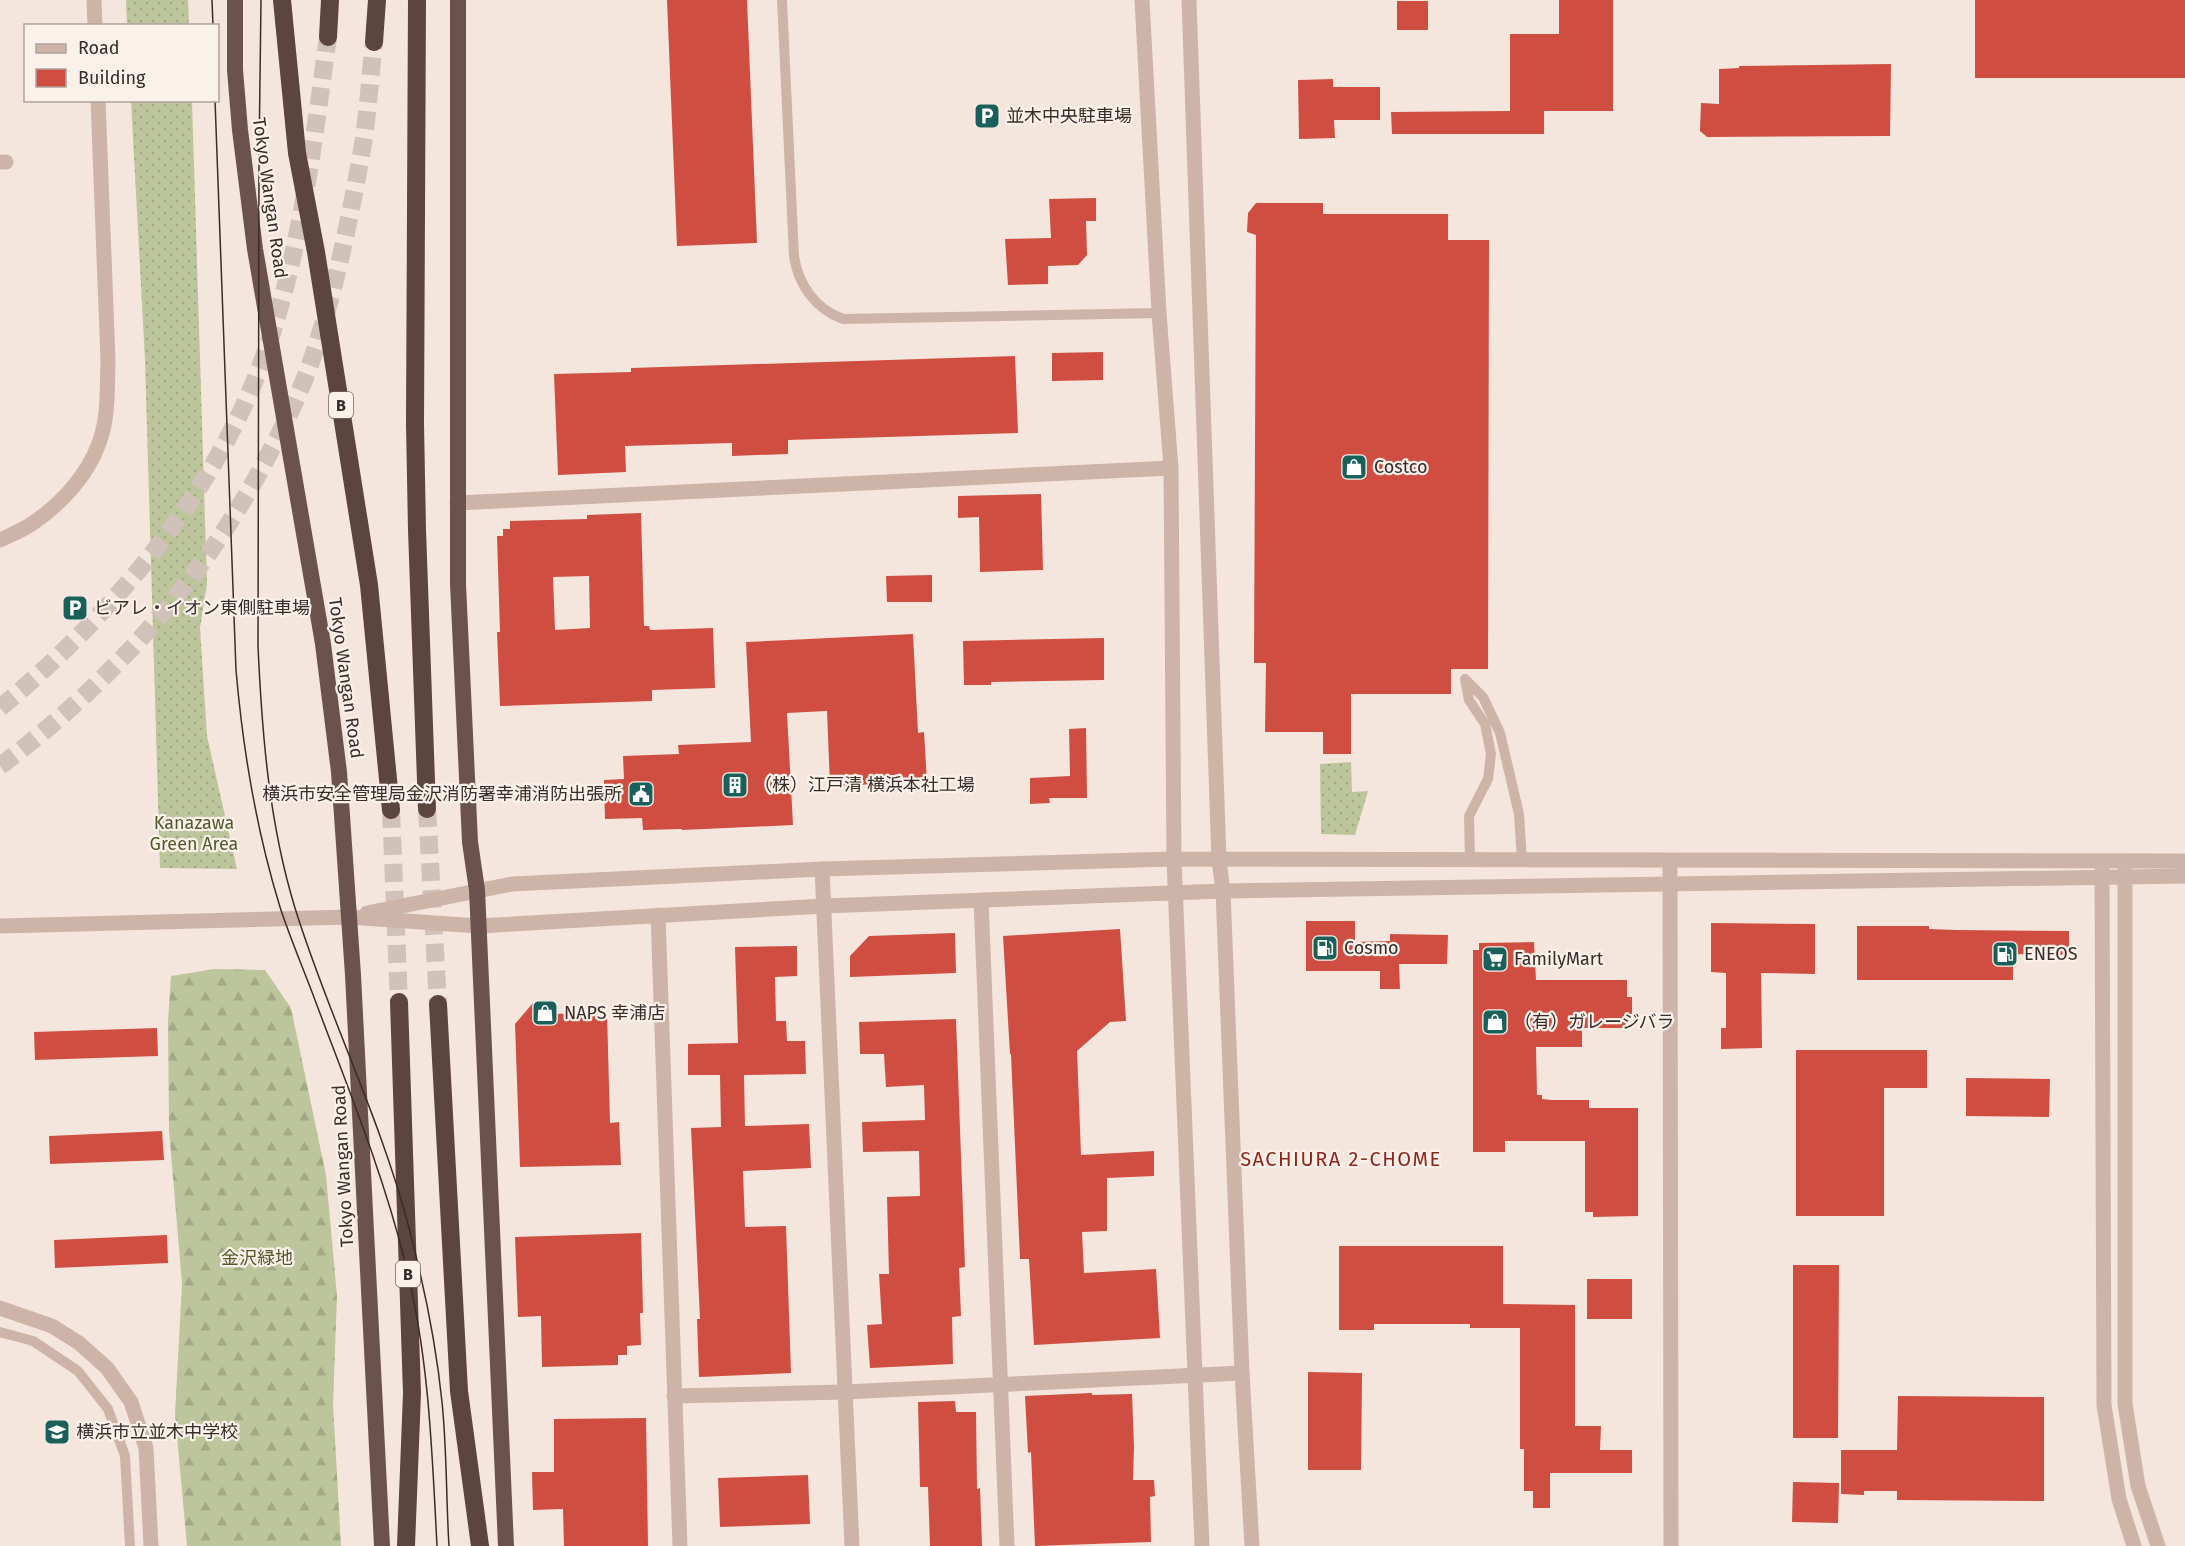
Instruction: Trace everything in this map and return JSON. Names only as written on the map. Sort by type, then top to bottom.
[{"type":"highway","name":"Tokyo Wangan Road","points":[[235,0],[240,130],[255,249],[330,694],[339,772],[349,917],[382,1546]]},
{"type":"highway","name":"B","points":[[282,0],[297,153],[318,264],[369,585],[391,810]]},
{"type":"highway","points":[[328,37],[330,0]]},
{"type":"highway","points":[[374,42],[377,0]]},
{"type":"highway","points":[[417,0],[415,424],[427,809]]},
{"type":"highway","points":[[458,0],[458,584],[470,842],[477,890],[506,1546]]},
{"type":"highway","name":"B","points":[[399,1002],[412,1393],[406,1546]]},
{"type":"highway","points":[[438,1004],[459,1391],[480,1546]]},
{"type":"street","points":[[94,0],[95,24]]},
{"type":"street","points":[[1142,0],[1159,313],[1171,468],[1174,859],[1202,1546]]},
{"type":"street","points":[[1190,0],[1219,860],[1223,891],[1242,1373],[1252,1546]]},
{"type":"street","points":[[0,540],[32,523],[68,492],[87,468],[100,441],[107,402],[108,360],[98,102]]},
{"type":"street","points":[[457,503],[1171,468]]},
{"type":"street","points":[[349,917],[512,884],[822,869],[1174,859],[2102,862],[2125,869],[2185,876]]},
{"type":"street","points":[[1670,861],[1671,1546]]},
{"type":"street","points":[[0,926],[349,917],[478,926],[824,906],[1223,891],[2102,878],[2125,869],[2185,861]]},
{"type":"street","points":[[2102,862],[2104,1405],[2119,1499],[2134,1546]]},
{"type":"street","points":[[822,869],[852,1546]]},
{"type":"street","points":[[2125,869],[2125,1404],[2138,1486],[2158,1546]]},
{"type":"street","points":[[981,900],[1007,1546]]},
{"type":"street","points":[[658,915],[680,1546]]},
{"type":"street","points":[[0,1308],[52,1326],[79,1343],[107,1368],[131,1402],[146,1448],[151,1546]]},
{"type":"street","points":[[674,1396],[844,1392],[1242,1373]]},
{"type":"lane","points":[[782,0],[794,256],[801,283],[819,305],[832,315],[843,319],[1159,313]]},
{"type":"lane","points":[[1470,861],[1469,816],[1488,779],[1491,754],[1485,724],[1469,700],[1465,679],[1484,697],[1500,733],[1519,814],[1522,861]]},
{"type":"lane","points":[[0,1332],[33,1341],[78,1371],[108,1409],[125,1456],[130,1546]]},
{"type":"green space","points":[[126,0],[188,0],[189,24],[127,24]]},
{"type":"green space","name":"Kanazawa Green Area","points":[[131,102],[192,102],[207,584],[200,628],[207,736],[237,869],[160,868],[145,360]]},
{"type":"green space","points":[[1351,762],[1352,792],[1368,791],[1355,835],[1321,834],[1320,764]]},
{"type":"green space","name":"金沢緑地","points":[[215,969],[265,970],[291,1008],[326,1175],[337,1296],[333,1404],[341,1546],[187,1546],[175,1414],[182,1284],[169,1130],[168,1021],[171,976]]},
{"type":"building","points":[[667,0],[747,0],[757,243],[677,246]]},
{"type":"building","points":[[1559,0],[1613,0],[1613,111],[1544,111],[1544,134],[1392,134],[1391,112],[1510,111],[1510,34],[1559,34]]},
{"type":"building","points":[[1975,0],[2185,0],[2185,78],[1975,78]]},
{"type":"building","points":[[1397,1],[1428,1],[1428,30],[1397,30]]},
{"type":"building","points":[[1891,64],[1890,136],[1707,137],[1700,131],[1701,103],[1719,104],[1719,69],[1739,68],[1739,66]]},
{"type":"building","points":[[1333,79],[1333,87],[1380,87],[1380,120],[1334,120],[1335,138],[1299,139],[1298,80]]},
{"type":"building","points":[[1096,198],[1096,221],[1086,221],[1087,255],[1078,265],[1048,266],[1048,284],[1008,285],[1005,239],[1051,238],[1049,199]]},
{"type":"building","points":[[1256,203],[1323,203],[1323,214],[1448,214],[1448,240],[1489,240],[1488,669],[1451,669],[1451,694],[1351,694],[1351,754],[1323,754],[1323,732],[1265,732],[1266,663],[1254,663],[1256,235],[1247,232],[1248,213]]},
{"type":"building","points":[[1103,352],[1103,380],[1052,381],[1052,353]]},
{"type":"building","points":[[1015,356],[1018,433],[788,440],[788,454],[732,456],[732,443],[625,446],[626,472],[558,475],[554,374],[631,372],[631,368]]},
{"type":"building","points":[[1041,494],[1043,570],[980,572],[979,517],[958,518],[958,496]]},
{"type":"building","points":[[641,513],[644,626],[649,626],[650,630],[713,628],[715,688],[652,690],[652,701],[500,706],[497,536],[503,536],[503,529],[510,529],[510,521],[587,519],[587,515]],"holes":[[[589,576],[590,628],[555,630],[553,577]]]},
{"type":"building","points":[[932,575],[932,602],[887,602],[886,576]]},
{"type":"building","points":[[913,634],[918,733],[924,732],[927,782],[830,786],[827,711],[787,713],[793,825],[643,830],[642,818],[605,819],[604,780],[624,779],[623,756],[679,754],[678,745],[751,742],[746,642]]},
{"type":"building","points":[[1104,638],[1104,680],[991,682],[991,685],[964,685],[963,641]]},
{"type":"building","points":[[1086,728],[1087,798],[1049,798],[1050,803],[1030,804],[1030,778],[1070,776],[1069,729]]},
{"type":"building","points":[[1306,921],[1355,921],[1355,942],[1390,941],[1390,934],[1448,935],[1447,964],[1399,964],[1400,989],[1380,989],[1380,971],[1306,971]]},
{"type":"building","points":[[1711,923],[1815,924],[1815,974],[1761,973],[1762,1048],[1721,1049],[1721,1028],[1726,1028],[1726,973],[1711,972]]},
{"type":"building","points":[[1857,926],[2069,931],[2069,955],[2013,954],[2013,980],[1857,980]]},
{"type":"building","points":[[1120,929],[1126,1021],[1110,1022],[1077,1051],[1081,1155],[1154,1151],[1154,1176],[1107,1178],[1107,1231],[1082,1232],[1084,1273],[1156,1269],[1160,1338],[1034,1345],[1029,1259],[1020,1259],[1003,936]]},
{"type":"building","points":[[955,933],[956,973],[850,977],[850,956],[869,936]]},
{"type":"building","points":[[1534,942],[1536,980],[1627,980],[1627,997],[1632,997],[1632,1014],[1626,1014],[1626,1028],[1582,1028],[1582,1047],[1536,1047],[1537,1095],[1542,1095],[1542,1099],[1551,1100],[1589,1100],[1589,1108],[1638,1108],[1638,1216],[1593,1217],[1593,1212],[1585,1212],[1585,1141],[1505,1141],[1505,1152],[1473,1152],[1473,950],[1479,950],[1479,943]]},
{"type":"building","points":[[797,946],[797,976],[775,977],[776,1021],[786,1021],[787,1041],[805,1041],[806,1074],[744,1075],[745,1126],[809,1124],[811,1168],[743,1171],[745,1227],[786,1226],[791,1373],[699,1377],[697,1319],[700,1319],[691,1128],[721,1127],[720,1075],[688,1075],[688,1044],[738,1043],[735,947]]},
{"type":"building","points":[[533,1003],[555,1003],[555,1014],[607,1012],[610,1123],[619,1122],[621,1165],[520,1167],[515,1024]]},
{"type":"building","points":[[956,1019],[965,1267],[959,1268],[961,1316],[952,1317],[953,1364],[870,1368],[867,1325],[882,1324],[879,1274],[889,1274],[887,1197],[920,1196],[919,1151],[863,1152],[862,1122],[925,1120],[924,1085],[886,1087],[884,1054],[860,1054],[859,1022]]},
{"type":"building","points":[[157,1028],[158,1056],[35,1060],[34,1032]]},
{"type":"building","points":[[1796,1050],[1927,1050],[1927,1088],[1884,1088],[1884,1216],[1796,1216]]},
{"type":"building","points":[[1966,1078],[2050,1079],[2049,1117],[1966,1116]]},
{"type":"building","points":[[162,1131],[164,1160],[50,1164],[49,1136]]},
{"type":"building","points":[[641,1233],[643,1313],[640,1313],[641,1345],[627,1346],[627,1355],[618,1355],[618,1365],[542,1367],[541,1316],[518,1317],[515,1237]]},
{"type":"building","points":[[167,1235],[168,1263],[55,1268],[54,1240]]},
{"type":"building","points":[[1339,1246],[1503,1246],[1503,1304],[1575,1305],[1575,1426],[1601,1426],[1600,1450],[1632,1450],[1632,1473],[1550,1473],[1550,1508],[1533,1508],[1533,1491],[1524,1491],[1524,1449],[1520,1449],[1520,1328],[1470,1328],[1470,1324],[1374,1324],[1374,1330],[1339,1330]]},
{"type":"building","points":[[1793,1265],[1839,1265],[1838,1438],[1793,1438]]},
{"type":"building","points":[[1587,1279],[1632,1279],[1632,1319],[1587,1319]]},
{"type":"building","points":[[1308,1372],[1362,1373],[1361,1470],[1308,1470]]},
{"type":"building","points":[[1092,1393],[1092,1395],[1132,1394],[1133,1480],[1154,1480],[1155,1496],[1150,1497],[1151,1542],[1035,1546],[1031,1452],[1028,1453],[1025,1396]]},
{"type":"building","points":[[1898,1396],[2044,1397],[2044,1501],[1897,1500],[1897,1491],[1864,1491],[1864,1495],[1841,1494],[1841,1450],[1897,1450]]},
{"type":"building","points":[[955,1401],[956,1412],[976,1412],[977,1489],[980,1488],[982,1546],[930,1546],[928,1487],[920,1487],[918,1402]]},
{"type":"building","points":[[646,1418],[648,1546],[564,1546],[563,1509],[533,1510],[532,1472],[554,1472],[554,1419]]},
{"type":"building","points":[[808,1475],[810,1524],[720,1527],[718,1478]]},
{"type":"building","points":[[1793,1482],[1839,1483],[1838,1523],[1792,1522]]},
{"type":"tunnel","points":[[0,708],[85,630],[124,587],[161,542],[194,495],[224,446],[249,394],[270,339],[291,265],[306,190],[328,37]]},
{"type":"tunnel","points":[[0,766],[80,699],[118,663],[153,624],[217,542],[245,498],[276,440],[310,366],[336,278],[362,150],[374,42]]},
{"type":"tunnel","points":[[427,809],[438,1004]]},
{"type":"tunnel","points":[[391,810],[399,1002]]},
{"type":"tram line","points":[[212,0],[213,24]]},
{"type":"tram line","points":[[261,0],[258,646],[268,778],[279,844],[295,908],[384,1147],[420,1271],[433,1336],[442,1402],[449,1546]]},
{"type":"tram line","points":[[215,102],[236,670],[242,730],[257,819],[280,907],[374,1159],[405,1262],[424,1368],[431,1439],[437,1546]]},
{"type":"place","name":"並木中央駐車場","points":[[987,116]]},
{"type":"place","name":"Costco","points":[[1354,467]]},
{"type":"place","name":"ビアレ・イオン東側駐車場","points":[[75,608]]},
{"type":"place","name":"（株）江戸清 横浜本社工場","points":[[735,785]]},
{"type":"place","name":"横浜市安全管理局金沢消防署幸浦消防出張所","points":[[641,794]]},
{"type":"place","name":"Cosmo","points":[[1325,948]]},
{"type":"place","name":"ENEOS","points":[[2005,954]]},
{"type":"place","name":"FamilyMart","points":[[1495,959]]},
{"type":"place","name":"NAPS 幸浦店","points":[[545,1013]]},
{"type":"place","name":"（有）ガレージバラ","points":[[1495,1022]]},
{"type":"place","name":"横浜市立並木中学校","points":[[57,1432]]},
{"type":"district","name":"SACHIURA 2-CHOME","points":[[1341,1159]]}]
